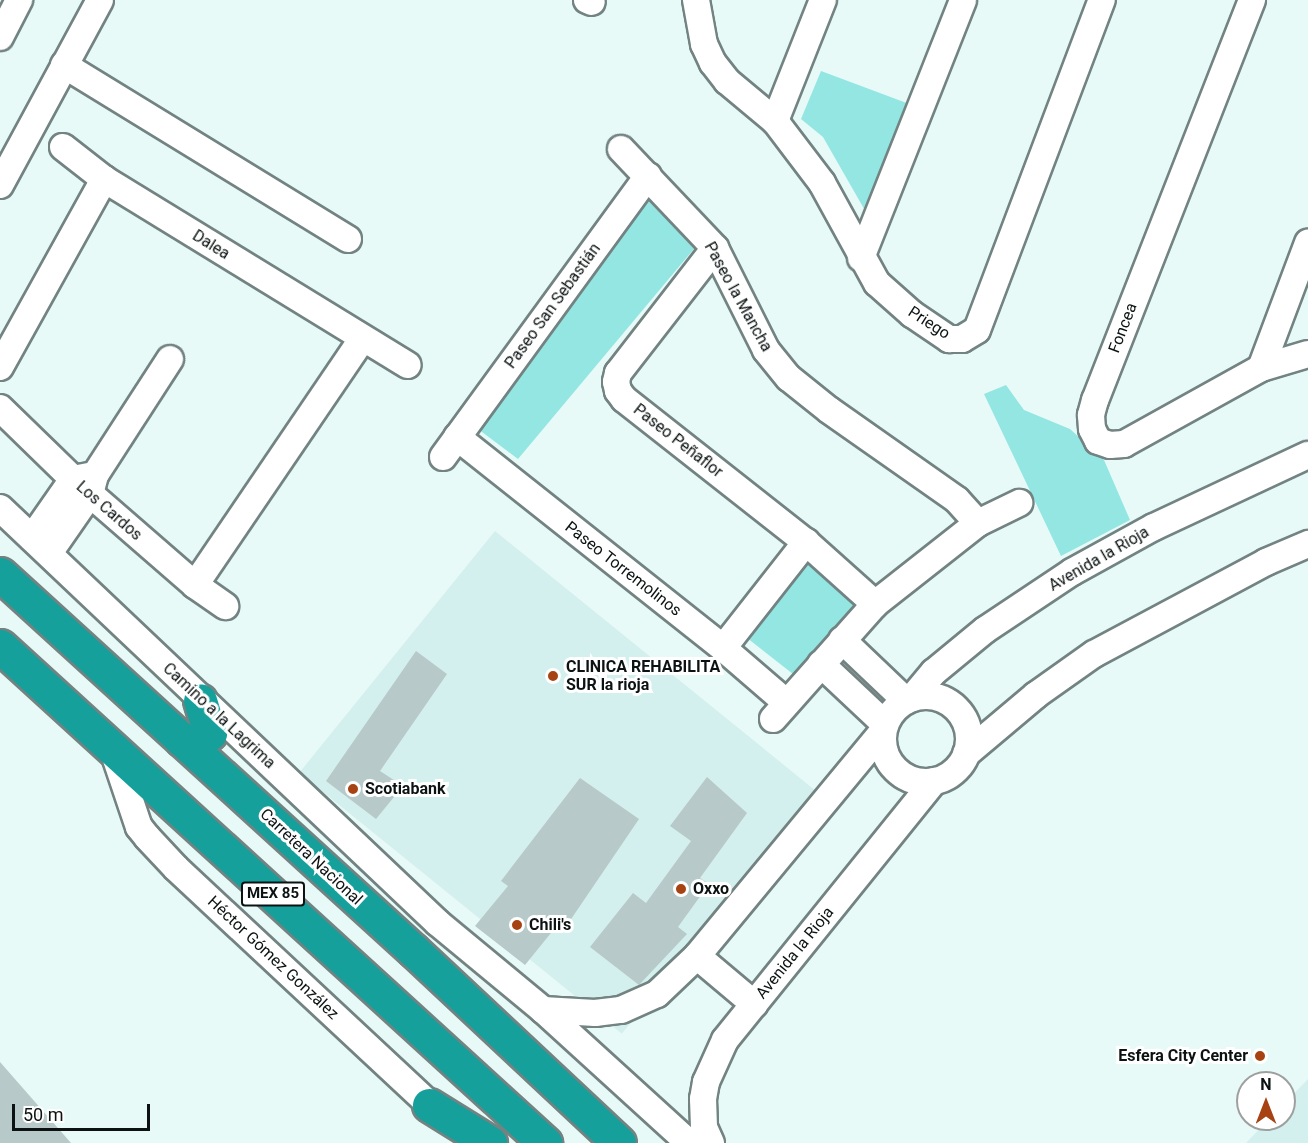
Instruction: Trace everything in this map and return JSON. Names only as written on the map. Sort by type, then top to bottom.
[{"type":"highway","name":"Carretera Nacional","points":[[0,573],[619,1143]]},
{"type":"highway","name":"MEX 85","points":[[0,646],[545,1143]]},
{"type":"highway","points":[[182,740],[199,742],[210,733],[200,700]]},
{"type":"highway","points":[[429,1105],[490,1143]]},
{"type":"street","points":[[0,185],[100,0]]},
{"type":"street","name":"Priego","points":[[696,0],[704,44],[713,63],[727,81],[775,121],[822,183],[861,258],[877,283],[912,314],[949,339],[962,339],[977,330],[1102,0]]},
{"type":"street","points":[[775,121],[823,0]]},
{"type":"street","points":[[861,258],[963,0]]},
{"type":"street","name":"Foncea","points":[[1252,0],[1095,400],[1091,415],[1092,429],[1098,441],[1110,445],[1124,444],[1261,368],[1308,354]]},
{"type":"street","points":[[64,65],[348,239]]},
{"type":"street","name":"Dalea","points":[[63,147],[104,179],[407,365]]},
{"type":"street","name":"Paseo la Mancha","points":[[621,149],[715,248],[765,350],[789,378],[829,410],[957,500],[978,523]]},
{"type":"street","name":"Paseo San Sebastián","points":[[443,458],[648,176]]},
{"type":"street","points":[[0,367],[104,179]]},
{"type":"street","points":[[1261,368],[1308,243]]},
{"type":"street","name":"Paseo Peñaflor","points":[[715,248],[618,373],[618,391],[624,399],[806,542],[874,604]]},
{"type":"street","points":[[195,585],[362,339]]},
{"type":"street","points":[[41,545],[170,359]]},
{"type":"street","name":"Los Cardos","points":[[0,408],[86,483],[195,585],[225,606]]},
{"type":"street","name":"Paseo Torremolinos","points":[[457,437],[723,648],[780,711],[821,664]]},
{"type":"street","name":"Avenida la Rioja","points":[[909,700],[934,672],[985,630],[1072,572],[1154,527],[1308,455]]},
{"type":"street","points":[[543,1010],[595,1013],[621,1010],[657,994],[697,956],[884,727],[890,715],[909,700],[926,696],[939,698],[952,705],[961,715],[967,727],[969,741],[966,754],[959,767],[947,776],[934,781],[920,782],[906,777],[895,769],[887,758],[883,745],[884,727],[821,664],[874,604],[978,523],[1019,503]]},
{"type":"street","name":"Camino a la Lagrima","points":[[0,508],[200,700],[438,923],[543,1010],[689,1143]]},
{"type":"street","points":[[723,648],[806,542]]},
{"type":"street","points":[[966,754],[1035,695],[1094,654],[1266,562],[1308,544]]},
{"type":"street","points":[[842,640],[909,700]]},
{"type":"street","name":"Héctor Gómez González","points":[[112,747],[139,827],[147,837],[176,868],[472,1143]]},
{"type":"street","name":"Avenida la Rioja","points":[[711,1143],[704,1127],[703,1099],[706,1082],[725,1040],[934,781]]},
{"type":"street","points":[[697,956],[754,1004]]},
{"type":"shaded area","points":[[821,71],[912,105],[867,214],[823,137],[801,119]]},
{"type":"shaded area","points":[[650,190],[703,238],[518,459],[474,426]]},
{"type":"shaded area","points":[[1006,385],[1024,410],[1070,429],[1104,460],[1130,520],[1061,556],[984,394]]},
{"type":"shaded area","points":[[495,531],[818,792],[622,1034],[299,773]]},
{"type":"shaded area","points":[[808,560],[860,601],[799,679],[747,638]]},
{"type":"shaded area","points":[[1308,1079],[1308,1143],[1246,1143],[1258,1131],[1296,1131],[1296,1092]]},
{"type":"building","points":[[416,651],[447,674],[380,771],[403,786],[376,819],[326,781]]},
{"type":"building","points":[[707,777],[747,813],[700,878],[709,884],[678,927],[687,934],[639,985],[590,947],[633,893],[646,903],[691,841],[670,826]]},
{"type":"building","points":[[580,778],[639,819],[565,928],[559,923],[525,965],[475,926],[508,886],[501,881]]},
{"type":"building","points":[[0,1062],[71,1143],[0,1143]]},
{"type":"place","name":"CLINICA REHABILITA SUR la rioja","points":[[553,676]]},
{"type":"place","name":"Scotiabank","points":[[353,789]]},
{"type":"place","name":"Oxxo","points":[[681,889]]},
{"type":"place","name":"Chili's","points":[[517,925]]},
{"type":"place","name":"Esfera City Center","points":[[1260,1056]]}]
